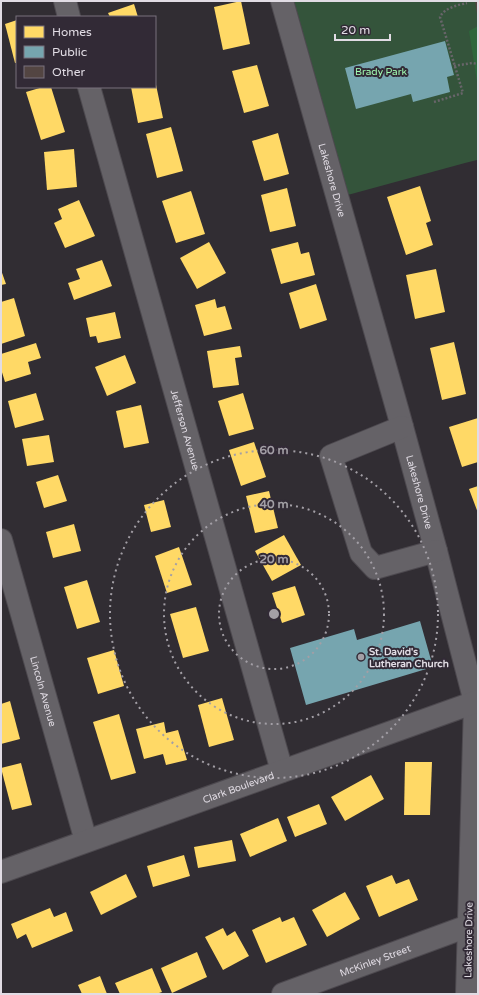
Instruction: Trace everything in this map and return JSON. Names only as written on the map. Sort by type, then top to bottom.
[{"type":"street","points":[[65,1],[69,16]]},
{"type":"street","name":"Lakeshore Drive","points":[[282,1],[477,701],[468,926],[467,994]]},
{"type":"street","name":"Jefferson Avenue","points":[[89,88],[282,771]]},
{"type":"street","points":[[402,428],[331,456],[361,553],[375,568],[436,551]]},
{"type":"street","name":"Lincoln Avenue","points":[[1,540],[86,842]]},
{"type":"street","name":"Clark Boulevard","points":[[1,872],[477,701]]},
{"type":"street","name":"McKinley Street","points":[[282,994],[468,926]]},
{"type":"path","points":[[434,102],[463,93],[440,17],[441,13],[453,7],[467,3]]},
{"type":"path","points":[[454,66],[472,63],[478,64]]},
{"type":"green space","name":"Brady Park","points":[[289,1],[478,1],[478,165],[477,160],[344,196]]},
{"type":"green space","points":[[478,26],[478,88],[469,31]]},
{"type":"building: Homes","points":[[241,1],[250,44],[223,50],[214,7]]},
{"type":"building: Homes","points":[[134,4],[138,16],[110,16],[108,13]]},
{"type":"building: Homes","points":[[16,20],[16,63],[15,63],[5,24]]},
{"type":"building: Homes","points":[[257,65],[269,106],[244,113],[232,71]]},
{"type":"building: Homes","points":[[156,85],[163,118],[138,123],[131,88],[156,88]]},
{"type":"building: Homes","points":[[40,88],[51,88],[65,132],[41,140],[26,92]]},
{"type":"building: Homes","points":[[171,127],[183,171],[157,178],[146,134]]},
{"type":"building: Homes","points":[[278,133],[289,174],[264,181],[252,141]]},
{"type":"building: Homes","points":[[74,149],[77,187],[47,190],[44,152]]},
{"type":"building: Homes","points":[[420,186],[431,221],[426,223],[433,245],[406,255],[387,197]]},
{"type":"building: Homes","points":[[287,188],[296,226],[270,232],[261,195]]},
{"type":"building: Homes","points":[[191,191],[205,234],[176,243],[162,201]]},
{"type":"building: Homes","points":[[79,200],[95,236],[65,248],[54,223],[62,219],[58,209]]},
{"type":"building: Homes","points":[[209,242],[226,273],[197,289],[180,258]]},
{"type":"building: Homes","points":[[298,242],[301,254],[309,252],[315,275],[281,284],[271,249]]},
{"type":"building: Homes","points":[[102,260],[112,286],[74,300],[68,283],[80,279],[76,269]]},
{"type":"building: Homes","points":[[436,269],[445,312],[415,319],[406,275]]},
{"type":"building: Homes","points":[[1,270],[6,284],[1,285]]},
{"type":"building: Homes","points":[[316,284],[327,320],[300,329],[289,293]]},
{"type":"building: Homes","points":[[14,298],[25,336],[1,344],[1,302]]},
{"type":"building: Homes","points":[[215,299],[217,308],[225,306],[232,329],[204,336],[195,305]]},
{"type":"building: Homes","points":[[115,312],[121,338],[98,343],[96,336],[90,337],[86,318]]},
{"type":"building: Homes","points":[[454,342],[466,394],[442,400],[430,348]]},
{"type":"building: Homes","points":[[36,343],[41,358],[28,362],[31,374],[5,382],[1,369],[1,354]]},
{"type":"building: Homes","points":[[240,346],[242,357],[235,358],[239,385],[213,388],[207,351]]},
{"type":"building: Homes","points":[[125,355],[136,383],[107,396],[95,367]]},
{"type":"building: Homes","points":[[36,393],[44,420],[15,428],[8,401]]},
{"type":"building: Homes","points":[[243,393],[254,429],[229,436],[218,401]]},
{"type":"building: Homes","points":[[141,405],[149,443],[124,448],[116,411]]},
{"type":"building: Homes","points":[[478,418],[478,462],[462,467],[449,427]]},
{"type":"building: Homes","points":[[49,435],[54,462],[27,466],[22,439]]},
{"type":"building: Homes","points":[[254,442],[266,477],[241,486],[229,450]]},
{"type":"building: Homes","points":[[58,475],[67,501],[44,508],[36,482]]},
{"type":"building: Homes","points":[[478,486],[478,513],[469,489]]},
{"type":"building: Homes","points":[[269,491],[278,528],[255,533],[246,496]]},
{"type":"building: Homes","points":[[164,500],[171,527],[151,532],[144,505]]},
{"type":"building: Homes","points":[[74,524],[81,551],[53,558],[46,532]]},
{"type":"building: Homes","points":[[284,535],[301,565],[272,581],[255,551]]},
{"type":"building: Homes","points":[[179,547],[192,585],[167,593],[155,556]]},
{"type":"building: Homes","points":[[87,580],[100,622],[77,629],[64,587]]},
{"type":"building: Homes","points":[[295,586],[305,615],[282,623],[272,593]]},
{"type":"building: Homes","points":[[196,607],[209,651],[183,658],[170,614]]},
{"type":"building: Homes","points":[[114,650],[124,686],[98,694],[87,658]]},
{"type":"building: Homes","points":[[222,698],[234,740],[209,747],[198,705]]},
{"type":"building: Homes","points":[[10,701],[20,739],[1,744],[1,704]]},
{"type":"building: Homes","points":[[119,714],[136,773],[111,780],[93,722]]},
{"type":"building: Homes","points":[[164,722],[166,733],[178,730],[187,760],[166,765],[163,754],[144,759],[136,729]]},
{"type":"building: Homes","points":[[405,762],[432,762],[430,815],[404,815]]},
{"type":"building: Homes","points":[[21,763],[32,805],[12,810],[1,768]]},
{"type":"building: Homes","points":[[371,775],[384,799],[345,821],[331,797]]},
{"type":"building: Homes","points":[[319,804],[327,824],[295,837],[287,817]]},
{"type":"building: Homes","points":[[278,818],[287,841],[250,857],[240,834]]},
{"type":"building: Homes","points":[[232,840],[236,861],[198,868],[194,847]]},
{"type":"building: Homes","points":[[184,855],[190,876],[153,887],[147,866]]},
{"type":"building: Homes","points":[[126,874],[137,897],[101,915],[90,892]]},
{"type":"building: Homes","points":[[392,875],[396,884],[409,879],[418,900],[379,917],[366,886]]},
{"type":"building: Homes","points":[[345,892],[360,919],[327,937],[312,910]]},
{"type":"building: Homes","points":[[50,908],[54,917],[66,912],[73,931],[32,948],[26,934],[17,939],[11,924]]},
{"type":"building: Homes","points":[[280,917],[282,922],[294,917],[307,945],[266,963],[252,930]]},
{"type":"building: Homes","points":[[223,928],[227,936],[235,931],[249,956],[223,970],[205,937]]},
{"type":"building: Homes","points":[[197,952],[207,977],[172,993],[161,968]]},
{"type":"building: Homes","points":[[152,968],[162,992],[156,994],[120,994],[115,983]]},
{"type":"building: Homes","points":[[100,976],[107,994],[82,994],[78,985]]},
{"type":"building: Public","points":[[445,41],[454,75],[447,77],[450,92],[413,102],[411,94],[356,109],[345,68]]},
{"type":"building: Public","name":"St. David's Lutheran Church","points":[[420,621],[433,667],[306,705],[290,648],[354,629],[357,640]]},
{"type":"building: Other","points":[[475,1],[478,1],[477,14]]},
{"type":"place","name":"St. David's Lutheran Church","points":[[361,657]]}]
